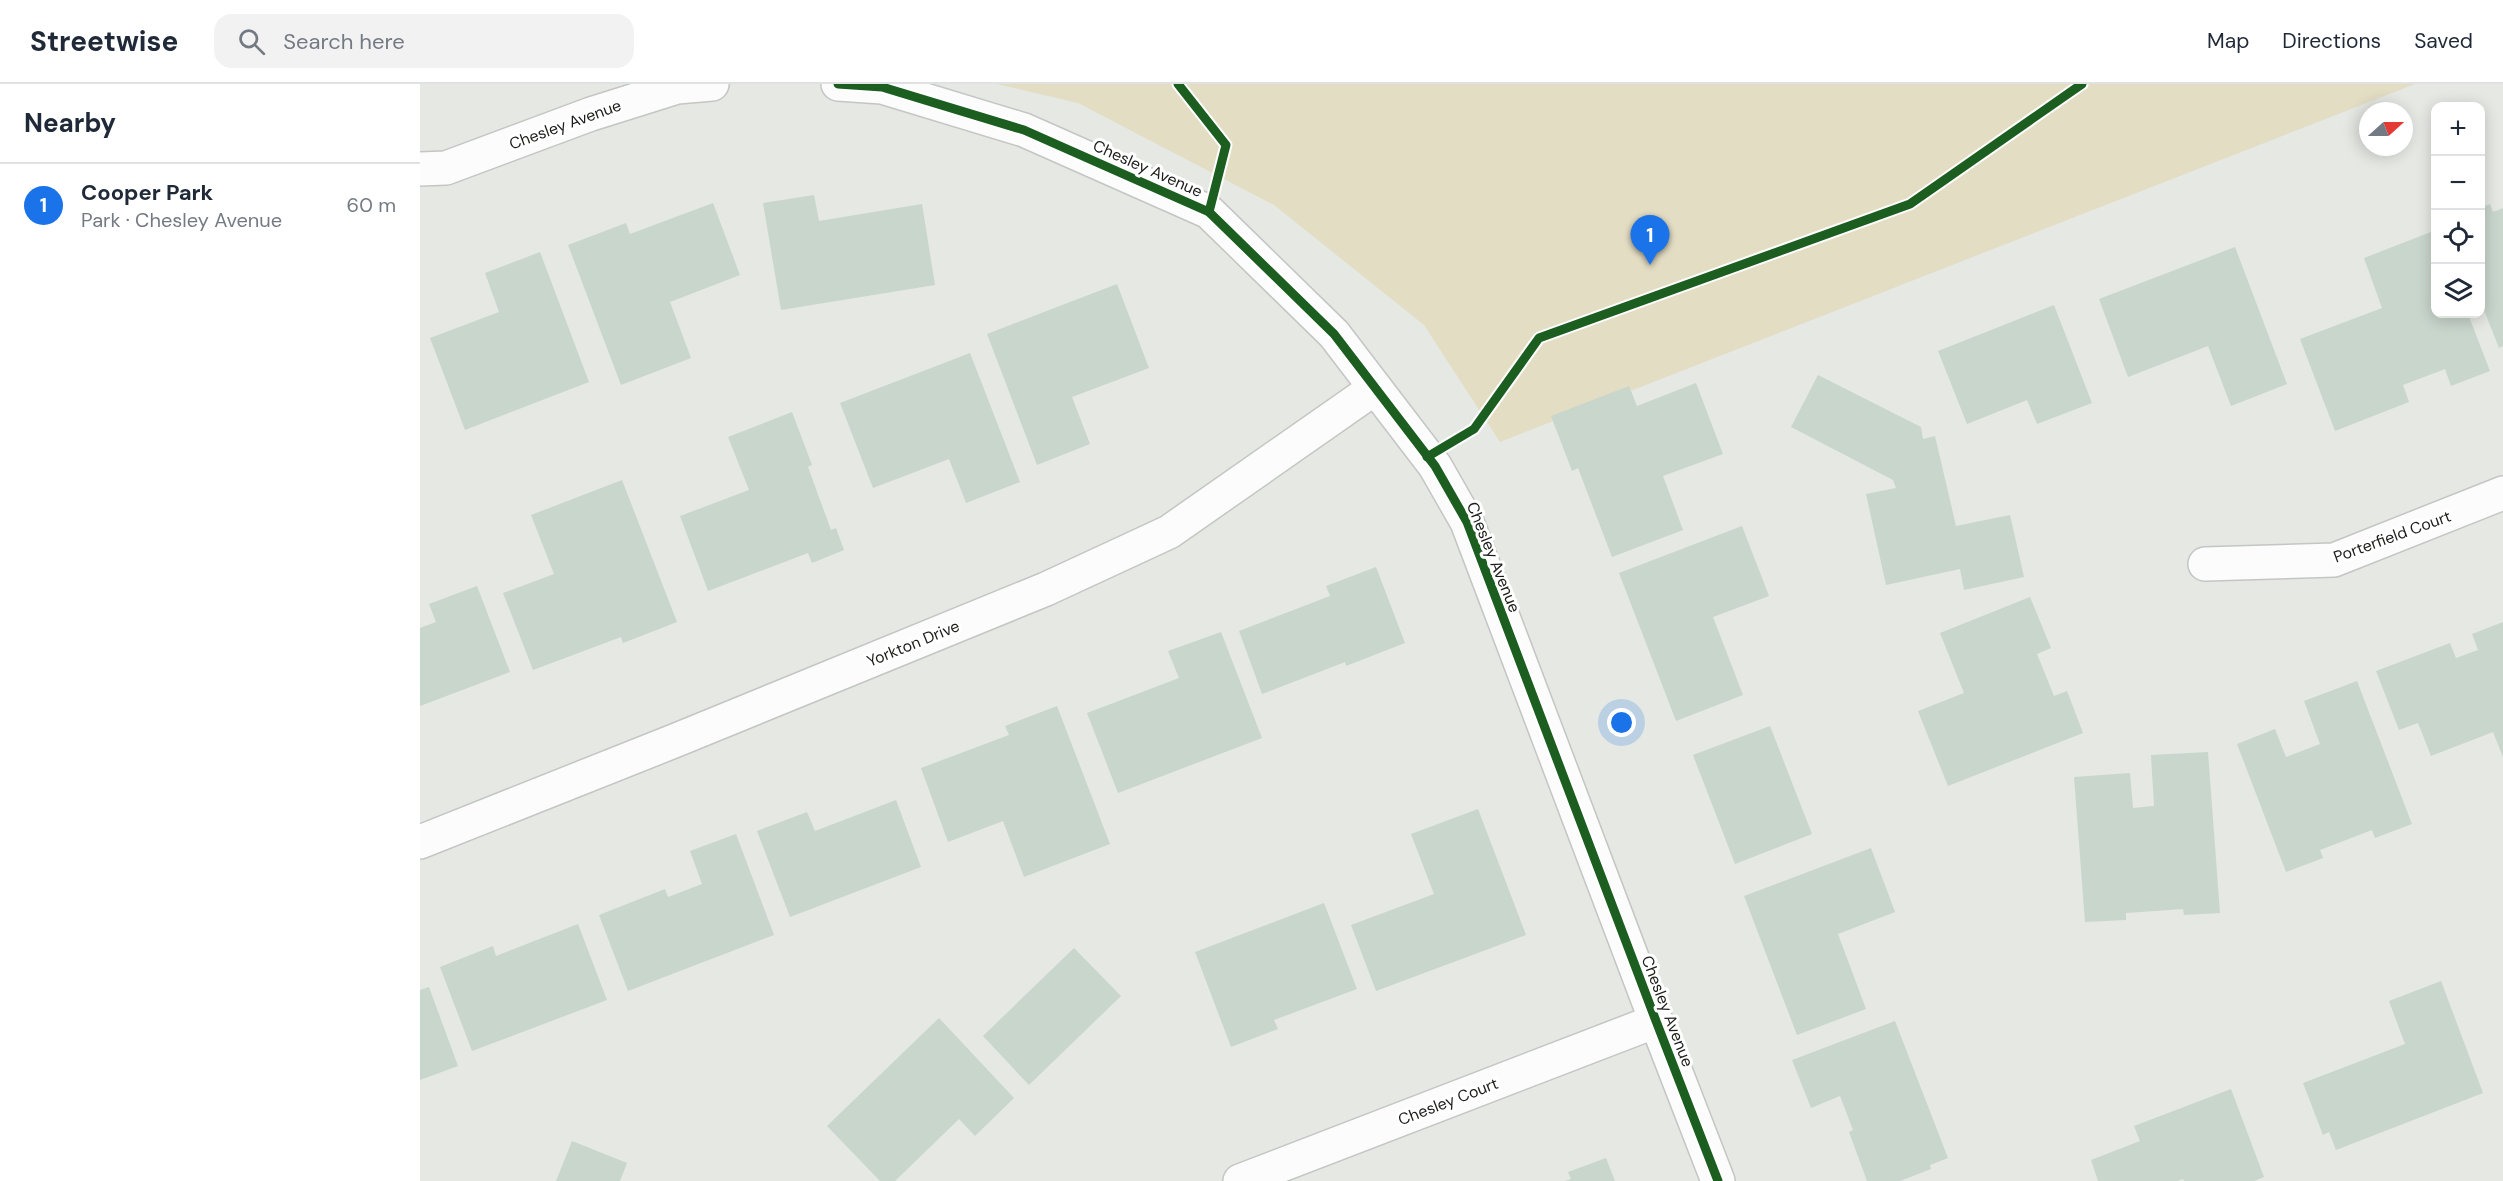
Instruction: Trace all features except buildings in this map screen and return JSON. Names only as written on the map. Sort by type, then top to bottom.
[{"type":"street","name":"Chesley Avenue","points":[[420,169],[446,168],[591,114],[677,87],[712,84]]},
{"type":"street","name":"Chesley Avenue","points":[[838,84],[882,87],[1024,130],[1209,212],[1324,323],[1435,466],[1467,522],[1718,1181]]},
{"type":"street","name":"Yorkton Drive","points":[[420,842],[1046,589],[1169,532],[1375,388]]},
{"type":"street","name":"Porterfield Court","points":[[2205,564],[2334,560],[2503,494]]},
{"type":"street","name":"Chesley Court","points":[[1240,1181],[1656,1022]]},
{"type":"shaded area","points":[[997,84],[2415,84],[2369,102],[2359,102],[2359,106],[1500,442],[1424,325],[1274,205],[1078,103]]},
{"type":"cycle path","points":[[838,84],[882,87],[1024,130],[1209,212],[1334,334],[1435,466],[1467,522],[1718,1181]]},
{"type":"cycle path","points":[[1178,84],[1226,145],[1209,212]]},
{"type":"cycle path","points":[[1427,457],[1474,429],[1539,338],[1910,204],[2082,84]]},
{"type":"place","name":"Cooper Park","points":[[1650,265]]}]
